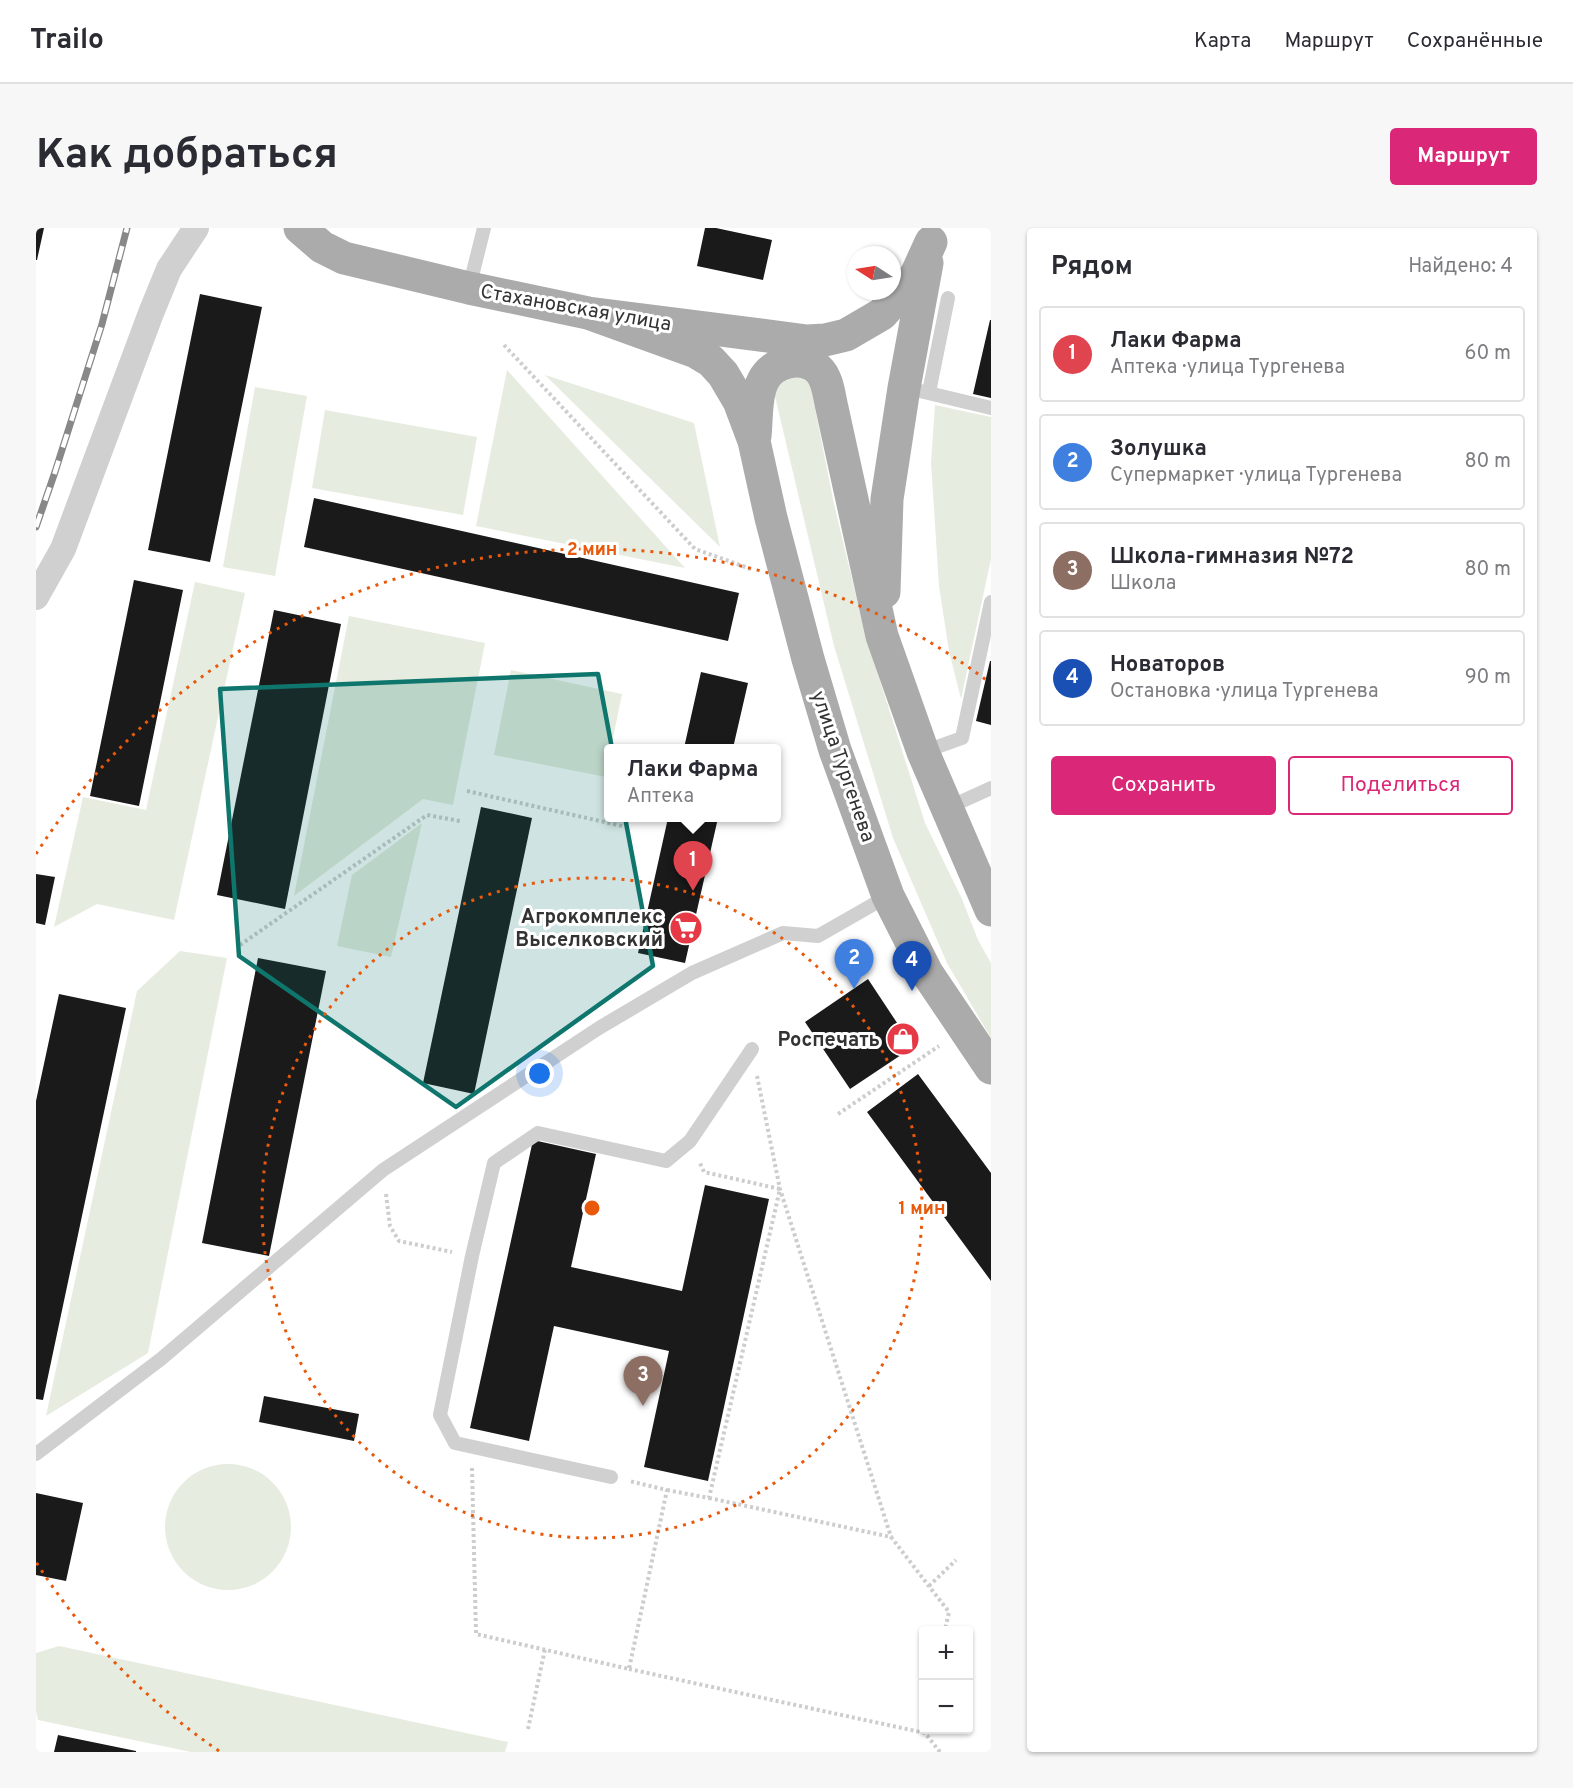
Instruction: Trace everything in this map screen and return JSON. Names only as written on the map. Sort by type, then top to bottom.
[{"type":"main road","name":"Стахановская улица","points":[[300,228],[322,247],[344,258],[469,288],[588,313],[807,341],[846,335],[882,314],[916,275],[932,235]]},
{"type":"main road","points":[[882,636],[888,499],[916,390],[932,235]]},
{"type":"main road","points":[[588,313],[696,352],[711,361],[723,374],[739,401],[754,441]]},
{"type":"main road","points":[[754,441],[760,387],[770,371],[790,361],[810,364],[819,369],[826,381],[882,636],[923,752],[991,909]]},
{"type":"main road","name":"улица Тургенева","points":[[754,441],[771,518],[808,659],[835,750],[888,896],[927,973],[991,1068]]},
{"type":"street","points":[[36,597],[63,549],[169,269],[196,228]]},
{"type":"lane","points":[[469,288],[484,228]]},
{"type":"lane","points":[[948,297],[916,390],[991,408]]},
{"type":"lane","points":[[923,752],[962,738],[991,602]]},
{"type":"lane","points":[[947,808],[991,788]]},
{"type":"lane","points":[[36,1454],[160,1359],[383,1170],[599,1028],[692,973],[783,933],[818,936],[888,896]]},
{"type":"lane","points":[[611,1477],[455,1443],[440,1415],[472,1256],[494,1163],[538,1133],[666,1161],[690,1141],[752,1049]]},
{"type":"path","points":[[504,345],[695,549],[751,569]]},
{"type":"path","points":[[467,791],[604,822]]},
{"type":"path","points":[[240,945],[427,815],[460,821]]},
{"type":"path","points":[[604,822],[631,828]]},
{"type":"path","points":[[838,1114],[942,1044]]},
{"type":"path","points":[[752,1049],[780,1189],[891,1537],[949,1612],[946,1626]]},
{"type":"path","points":[[690,1141],[704,1172],[780,1189]]},
{"type":"path","points":[[383,1170],[390,1226],[399,1241],[472,1256]]},
{"type":"path","points":[[709,1498],[780,1189]]},
{"type":"path","points":[[472,1446],[476,1634],[629,1669],[919,1730]]},
{"type":"path","points":[[611,1477],[891,1537]]},
{"type":"path","points":[[629,1669],[667,1490]]},
{"type":"path","points":[[929,1586],[956,1560]]},
{"type":"path","points":[[528,1729],[545,1649]]},
{"type":"path","points":[[927,1734],[940,1752]]},
{"type":"highlighted area","points":[[598,674],[653,966],[456,1107],[239,956],[220,689]]},
{"type":"shaded area","points":[[795,368],[810,383],[834,504],[865,633],[925,823],[962,899],[978,940],[991,963],[991,1038],[947,963],[893,838],[834,646],[774,392],[776,377]]},
{"type":"shaded area","points":[[507,370],[685,568],[476,526]]},
{"type":"shaded area","points":[[545,375],[694,423],[720,547]]},
{"type":"shaded area","points":[[255,387],[307,396],[275,576],[223,567]]},
{"type":"shaded area","points":[[935,405],[991,417],[991,559],[961,699],[949,651],[939,586],[931,462]]},
{"type":"shaded area","points":[[325,410],[477,437],[463,515],[312,488]]},
{"type":"shaded area","points":[[195,582],[245,593],[174,920],[97,904],[54,927],[83,797],[146,810]]},
{"type":"shaded area","points":[[349,616],[485,643],[453,805],[423,799],[294,896]]},
{"type":"shaded area","points":[[511,670],[622,694],[612,744],[604,744],[604,777],[494,755]]},
{"type":"shaded area","points":[[422,823],[391,957],[337,946],[352,875]]},
{"type":"shaded area","points":[[180,951],[227,958],[148,1353],[46,1416],[137,991]]},
{"type":"shaded area","points":[[228,1464],[252,1469],[272,1483],[286,1503],[291,1527],[286,1551],[272,1571],[252,1585],[228,1590],[204,1585],[184,1571],[170,1551],[165,1527],[170,1503],[184,1483],[204,1469]]},
{"type":"shaded area","points":[[59,1646],[508,1742],[505,1752],[191,1752],[38,1720],[36,1653]]},
{"type":"building","points":[[36,228],[44,228],[37,260],[36,260]]},
{"type":"building","points":[[705,228],[716,228],[772,240],[763,280],[697,266]]},
{"type":"building","points":[[200,294],[262,307],[210,562],[148,550]]},
{"type":"building","points":[[991,320],[991,398],[973,394]]},
{"type":"building","points":[[314,498],[739,593],[728,641],[304,547]]},
{"type":"building","points":[[134,580],[183,590],[139,806],[90,796]]},
{"type":"building","points":[[274,610],[341,624],[285,909],[217,895]]},
{"type":"building","points":[[991,661],[991,725],[976,721]]},
{"type":"building","points":[[701,672],[748,683],[734,744],[685,744]]},
{"type":"building","points":[[481,807],[532,818],[474,1094],[423,1083]]},
{"type":"building","points":[[667,822],[717,822],[685,963],[638,953]]},
{"type":"building","points":[[36,874],[55,877],[45,925],[36,923]]},
{"type":"building","points":[[258,958],[326,971],[269,1256],[202,1243]]},
{"type":"building","points":[[868,979],[913,1047],[850,1089],[805,1022]]},
{"type":"building","points":[[59,994],[126,1008],[43,1400],[36,1399],[36,1101]]},
{"type":"building","points":[[918,1074],[991,1173],[991,1281],[867,1112]]},
{"type":"building","points":[[533,1140],[596,1154],[571,1267],[682,1291],[705,1185],[769,1199],[708,1481],[644,1467],[669,1351],[554,1326],[529,1441],[470,1428]]},
{"type":"building","points":[[264,1396],[359,1414],[354,1441],[259,1422]]},
{"type":"building","points":[[36,1493],[83,1503],[66,1581],[36,1575]]},
{"type":"building","points":[[58,1735],[136,1751],[136,1752],[54,1752]]},
{"type":"railway","points":[[36,527],[102,324],[127,228]]},
{"type":"place","name":"Лаки Фарма","points":[[693,891]]},
{"type":"place","name":"Агрокомплекс Выселковский","points":[[686,928]]},
{"type":"place","name":"Золушка","points":[[854,989]]},
{"type":"place","name":"Новаторов","points":[[912,991]]},
{"type":"place","name":"Роспечать","points":[[903,1039]]},
{"type":"place","name":"Школа-гимназия №72","points":[[643,1406]]}]
